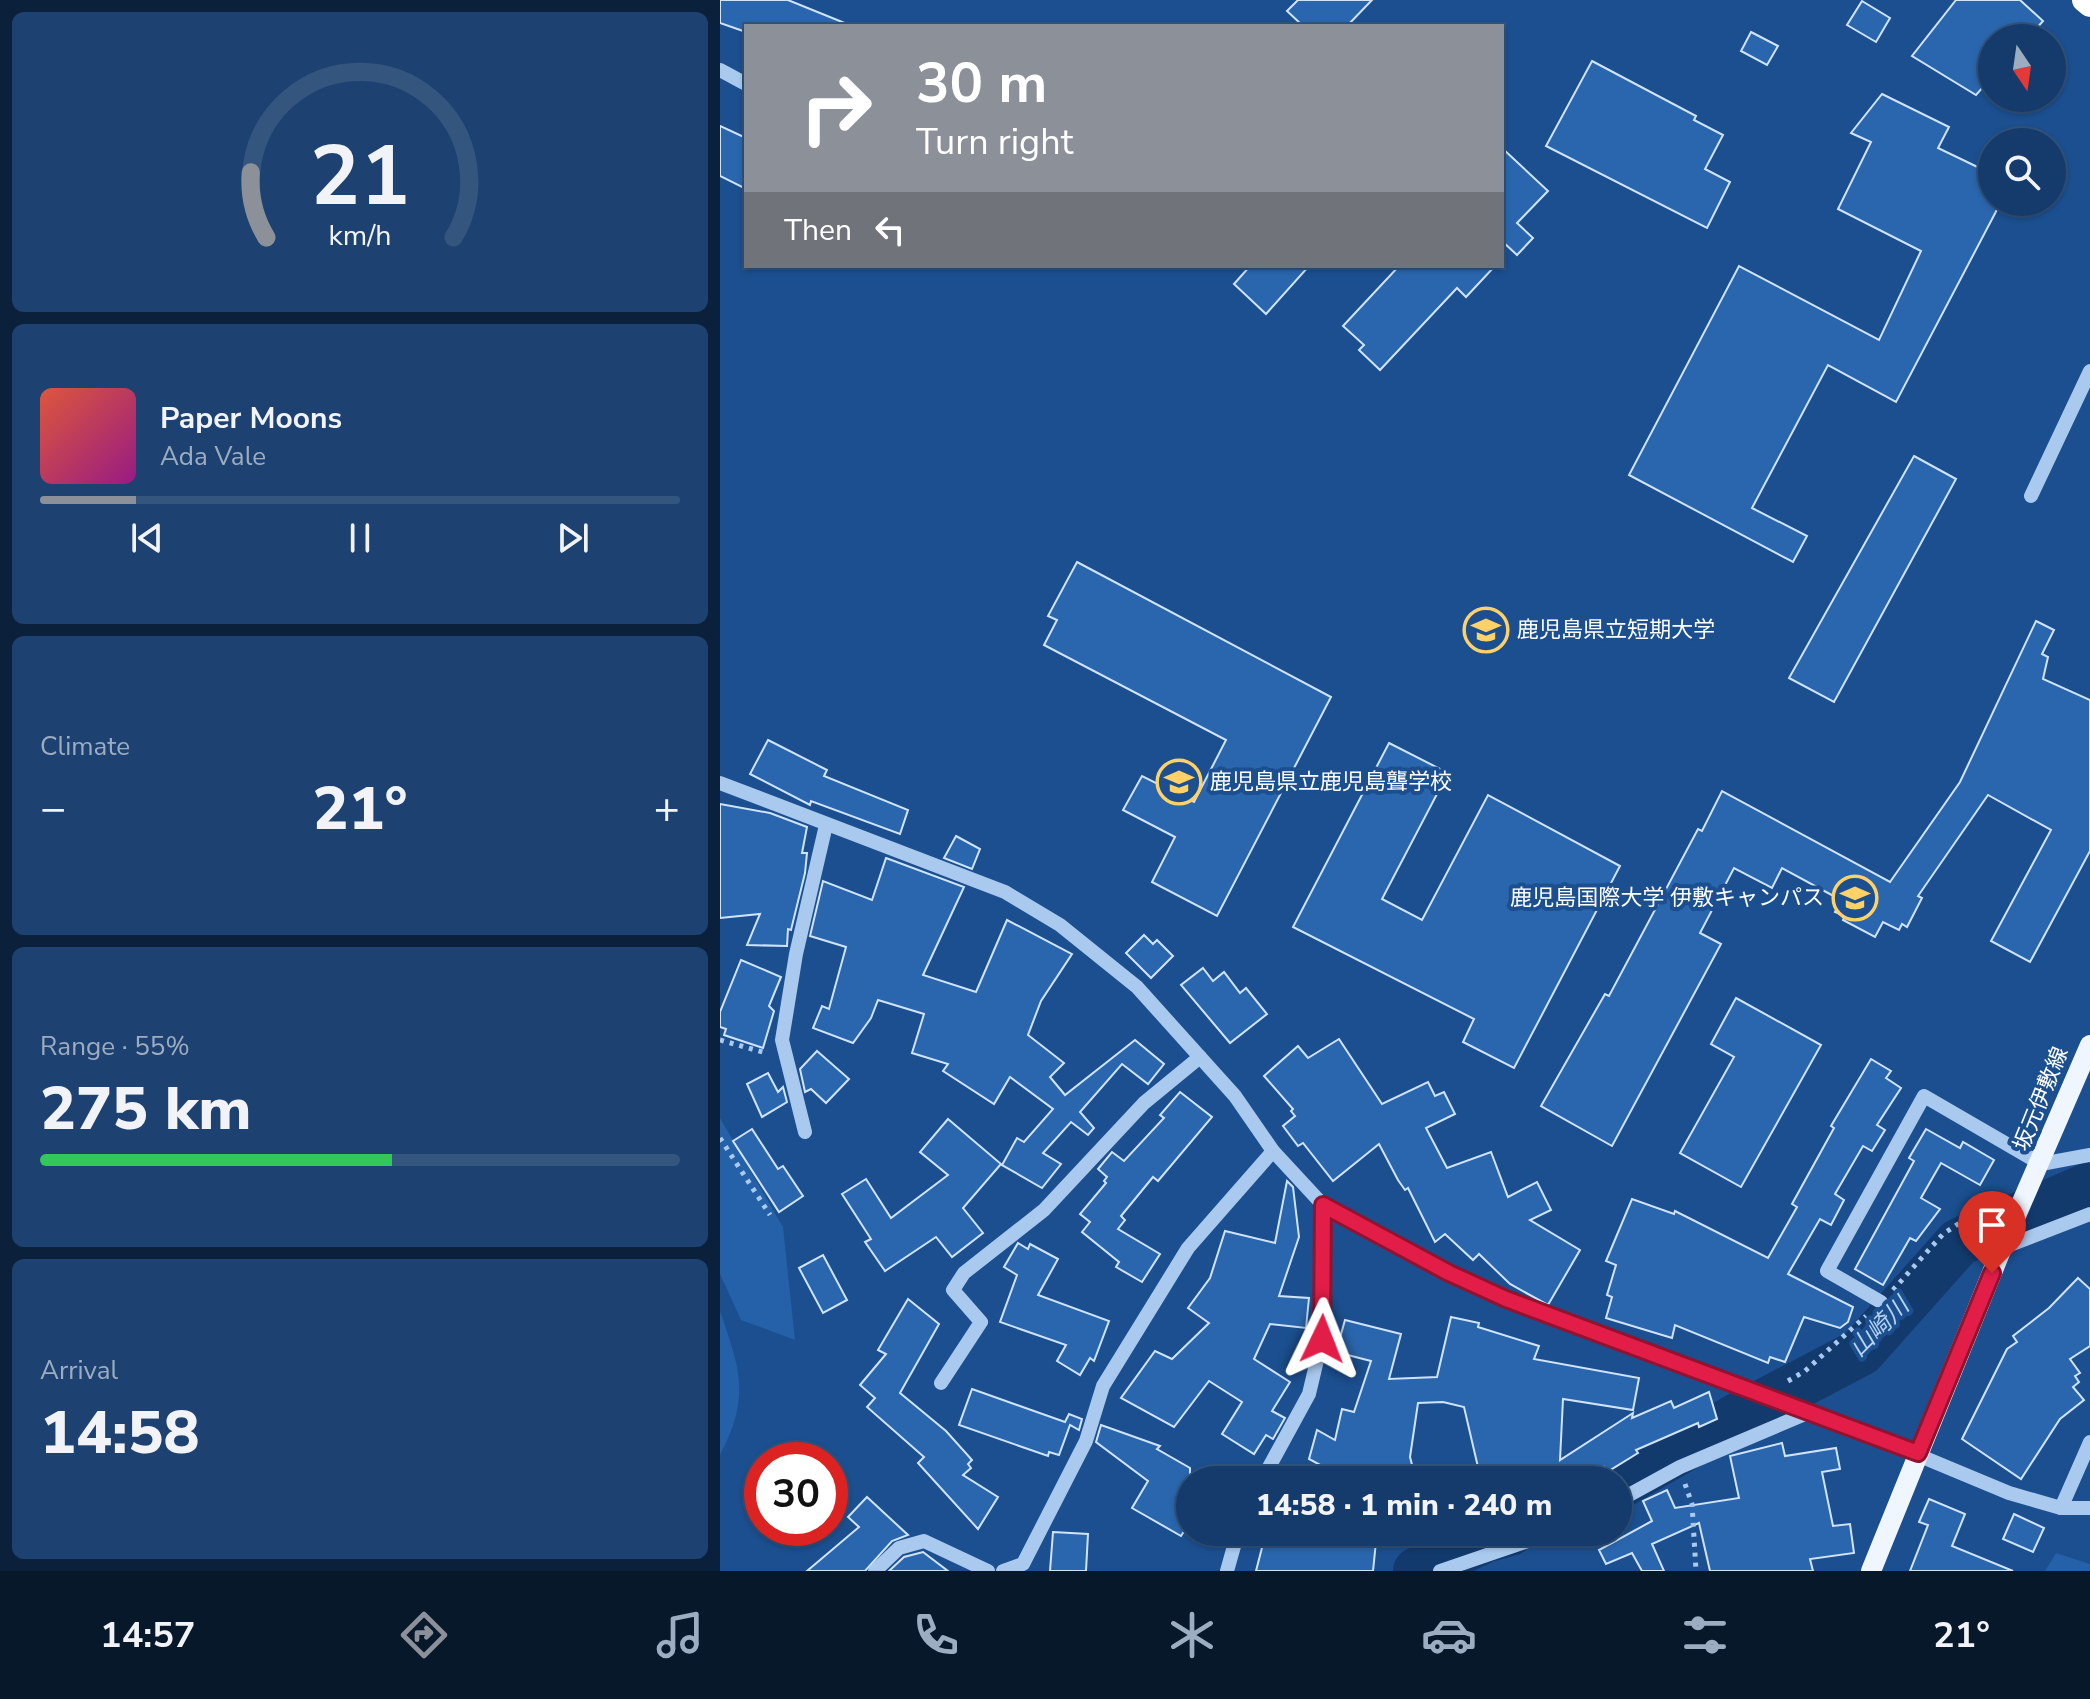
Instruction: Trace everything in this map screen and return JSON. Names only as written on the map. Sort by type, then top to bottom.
[{"type":"highway","points":[[2084,0],[2090,5]]},
{"type":"main road","name":"坂元伊敷線","points":[[1871,1571],[2004,1244],[2090,1045]]},
{"type":"street","points":[[720,70],[744,83]]},
{"type":"street","points":[[2031,496],[2090,371]]},
{"type":"street","points":[[720,783],[1005,892],[1060,925],[1137,987],[1235,1096],[1273,1151],[1323,1205],[1449,1273],[1506,1299],[1812,1411],[2009,1493],[2061,1508],[2090,1508]]},
{"type":"street","points":[[805,1132],[782,1040],[796,954],[826,825]]},
{"type":"street","points":[[941,1383],[981,1322],[953,1290],[964,1273],[1044,1210],[1144,1103],[1200,1057]]},
{"type":"street","points":[[1881,1302],[1827,1271],[1924,1096],[2038,1171],[2090,1155]]},
{"type":"street","points":[[1003,1571],[1023,1564],[1086,1441],[1103,1386],[1188,1248],[1273,1151]]},
{"type":"street","points":[[1270,1466],[1309,1394],[1322,1339],[1323,1205]]},
{"type":"street","points":[[2004,1244],[2090,1214]]},
{"type":"street","points":[[1632,1493],[1680,1467],[1812,1411]]},
{"type":"street","points":[[2061,1508],[2090,1442]]},
{"type":"street","points":[[875,1571],[899,1548],[924,1541],[988,1571]]},
{"type":"street","points":[[1227,1571],[1234,1546]]},
{"type":"street","points":[[1440,1571],[1513,1546]]},
{"type":"path","points":[[720,1040],[787,1059]]},
{"type":"path","points":[[720,1138],[770,1215]]},
{"type":"path","points":[[1680,1467],[1692,1504],[1696,1571]]},
{"type":"shaded area","points":[[720,1118],[783,1227],[795,1340],[741,1320],[720,1274]]},
{"type":"shaded area","points":[[720,1311],[737,1367],[739,1399],[730,1435],[720,1455]]},
{"type":"shaded area","points":[[2056,1553],[2090,1564],[2090,1571],[2045,1571]]},
{"type":"building","points":[[720,0],[788,0],[847,24],[744,24],[744,31],[720,23]]},
{"type":"building","points":[[1298,0],[1372,0],[1349,24],[1301,24],[1287,11]]},
{"type":"building","points":[[1956,0],[2020,0],[2043,21],[2040,24],[1978,24],[1976,95],[1912,56]]},
{"type":"building","points":[[1862,1],[1890,18],[1876,42],[1847,25]]},
{"type":"building","points":[[1751,32],[1778,46],[1767,65],[1741,51]]},
{"type":"building","points":[[1592,61],[1696,116],[1694,120],[1723,135],[1705,169],[1730,182],[1707,228],[1546,146]]},
{"type":"building","points":[[1882,94],[1949,127],[1938,148],[1978,167],[1978,216],[1994,216],[1896,402],[1828,365],[1752,508],[1807,536],[1793,562],[1629,475],[1739,266],[1879,340],[1921,251],[1838,209],[1871,142],[1851,133]]},
{"type":"building","points":[[720,126],[744,137],[744,188],[720,176]]},
{"type":"building","points":[[1504,150],[1548,191],[1517,223],[1533,238],[1517,255],[1504,243]]},
{"type":"building","points":[[1248,268],[1307,268],[1266,314],[1234,284]]},
{"type":"building","points":[[1397,268],[1493,268],[1466,297],[1457,288],[1380,370],[1359,350],[1364,345],[1343,326]]},
{"type":"building","points":[[1914,456],[1956,479],[1834,702],[1789,678]]},
{"type":"building","points":[[1077,562],[1331,697],[1217,916],[1152,882],[1175,837],[1123,810],[1142,776],[1194,802],[1226,740],[1044,645],[1057,620],[1048,616]]},
{"type":"building","points":[[2036,621],[2054,630],[2042,654],[2048,657],[2043,679],[2090,700],[2090,851],[2030,962],[1991,941],[2051,830],[1988,795],[1918,896],[1922,898],[1907,927],[1902,924],[1899,930],[1883,922],[1875,937],[1843,920],[1845,916],[1835,912],[1841,900],[1782,868],[1772,888],[1734,868],[1700,933],[1721,944],[1612,1146],[1541,1106],[1605,994],[1609,996],[1698,829],[1702,831],[1722,791],[1890,882],[1960,782]]},
{"type":"building","points":[[768,740],[827,770],[824,776],[908,810],[900,834],[811,801],[810,805],[750,774]]},
{"type":"building","points":[[1389,743],[1448,773],[1382,899],[1422,920],[1488,795],[1620,866],[1514,1068],[1463,1042],[1474,1019],[1293,927]]},
{"type":"building","points":[[720,804],[770,813],[807,827],[802,853],[807,853],[805,873],[791,930],[788,929],[787,946],[747,945],[760,914],[720,918]]},
{"type":"building","points":[[956,836],[980,849],[972,869],[944,858]]},
{"type":"building","points":[[886,858],[964,887],[923,975],[976,992],[1007,920],[1072,954],[1041,1001],[1028,1035],[1064,1063],[1050,1077],[1065,1095],[1135,1040],[1164,1064],[1148,1084],[1122,1064],[1080,1112],[1094,1128],[1088,1135],[1071,1122],[1043,1153],[1061,1164],[1042,1188],[1002,1165],[1017,1138],[1024,1142],[1053,1109],[1010,1077],[994,1104],[943,1071],[948,1064],[912,1053],[924,1014],[878,1000],[871,1018],[853,1043],[813,1028],[822,1006],[829,1009],[846,947],[810,936],[823,881],[872,900]]},
{"type":"building","points":[[1144,935],[1153,944],[1157,940],[1173,956],[1151,978],[1126,953]]},
{"type":"building","points":[[741,960],[781,977],[769,1006],[774,1011],[763,1048],[724,1035],[726,1029],[720,1027],[720,1012]]},
{"type":"building","points":[[1203,968],[1213,981],[1224,972],[1240,993],[1246,988],[1267,1014],[1230,1043],[1181,985]]},
{"type":"building","points":[[1736,998],[1821,1045],[1741,1187],[1680,1153],[1734,1057],[1711,1044]]},
{"type":"building","points":[[1339,1039],[1382,1104],[1428,1082],[1435,1096],[1444,1092],[1455,1114],[1426,1128],[1447,1168],[1491,1152],[1508,1197],[1537,1182],[1551,1210],[1530,1220],[1580,1250],[1548,1305],[1510,1284],[1479,1254],[1473,1260],[1445,1234],[1435,1242],[1408,1188],[1405,1190],[1398,1180],[1379,1144],[1333,1181],[1303,1143],[1298,1146],[1283,1126],[1295,1116],[1291,1111],[1293,1109],[1264,1076],[1298,1046],[1308,1058]]},
{"type":"building","points":[[817,1051],[849,1079],[826,1103],[811,1089],[805,1092],[800,1069]]},
{"type":"building","points":[[1871,1059],[1891,1071],[1886,1078],[1901,1088],[1877,1125],[1885,1130],[1872,1151],[1863,1146],[1835,1194],[1844,1200],[1831,1225],[1820,1219],[1788,1274],[1853,1307],[1848,1322],[1840,1328],[1804,1317],[1785,1362],[1770,1357],[1768,1363],[1675,1325],[1672,1338],[1606,1318],[1612,1297],[1607,1295],[1616,1265],[1606,1261],[1632,1199],[1674,1214],[1675,1211],[1768,1258],[1797,1207],[1792,1204],[1834,1128],[1831,1126]]},
{"type":"building","points":[[768,1073],[778,1092],[783,1087],[787,1102],[762,1117],[747,1084]]},
{"type":"building","points":[[1180,1092],[1212,1117],[1158,1181],[1153,1177],[1121,1216],[1125,1220],[1118,1229],[1160,1254],[1142,1282],[1116,1267],[1119,1262],[1082,1232],[1090,1222],[1080,1214],[1106,1183],[1107,1177],[1098,1169],[1112,1152],[1124,1161],[1164,1118],[1160,1115]]},
{"type":"building","points":[[948,1119],[1001,1164],[963,1208],[983,1233],[952,1257],[936,1237],[885,1271],[865,1242],[871,1239],[842,1194],[866,1179],[891,1218],[948,1175],[920,1152]]},
{"type":"building","points":[[752,1129],[778,1169],[783,1166],[803,1196],[779,1212],[733,1141]]},
{"type":"building","points":[[1926,1129],[1960,1148],[1963,1142],[1994,1160],[1980,1185],[1941,1163],[1921,1198],[1940,1209],[1916,1241],[1910,1238],[1883,1285],[1855,1269],[1914,1161],[1909,1158]]},
{"type":"building","points":[[1287,1181],[1293,1187],[1299,1237],[1279,1296],[1309,1298],[1306,1328],[1270,1324],[1254,1359],[1290,1382],[1272,1411],[1285,1418],[1273,1439],[1266,1435],[1254,1454],[1222,1434],[1242,1402],[1209,1381],[1174,1427],[1121,1398],[1155,1351],[1172,1359],[1209,1323],[1188,1308],[1210,1278],[1225,1231],[1275,1243]]},
{"type":"building","points":[[1018,1243],[1028,1249],[1030,1244],[1058,1259],[1038,1295],[1109,1321],[1094,1361],[1090,1358],[1080,1375],[1057,1361],[1066,1345],[1000,1322],[1017,1275],[1004,1267]]},
{"type":"building","points":[[823,1255],[847,1300],[823,1313],[799,1268]]},
{"type":"building","points":[[2078,1278],[2090,1289],[2090,1346],[2070,1359],[2080,1373],[2075,1376],[2079,1382],[2073,1387],[2084,1400],[2060,1419],[2021,1479],[1962,1439],[2007,1349],[2017,1342],[2013,1336],[2049,1308]]},
{"type":"building","points":[[908,1299],[939,1324],[900,1393],[946,1431],[972,1460],[968,1464],[971,1468],[963,1475],[998,1497],[978,1529],[918,1463],[924,1457],[867,1407],[875,1398],[860,1385],[886,1354],[878,1350]]},
{"type":"building","points":[[1451,1317],[1479,1323],[1478,1327],[1539,1346],[1534,1359],[1639,1378],[1633,1410],[1563,1399],[1560,1460],[1633,1413],[1632,1418],[1671,1401],[1674,1408],[1709,1392],[1717,1419],[1699,1427],[1698,1423],[1636,1450],[1638,1453],[1617,1466],[1478,1466],[1464,1407],[1443,1402],[1418,1403],[1410,1457],[1412,1466],[1322,1466],[1309,1459],[1317,1430],[1335,1440],[1342,1409],[1354,1412],[1371,1361],[1336,1352],[1345,1320],[1401,1334],[1389,1379],[1437,1377]]},
{"type":"building","points":[[972,1389],[1065,1422],[1069,1414],[1082,1419],[1079,1430],[1070,1425],[1059,1455],[1049,1452],[1048,1456],[959,1425]]},
{"type":"building","points":[[1101,1425],[1160,1446],[1157,1449],[1187,1466],[1176,1466],[1176,1533],[1132,1508],[1148,1481],[1096,1442]]},
{"type":"building","points":[[1782,1443],[1785,1456],[1836,1448],[1840,1469],[1822,1472],[1833,1526],[1850,1524],[1854,1553],[1810,1559],[1813,1571],[1710,1571],[1699,1523],[1652,1544],[1664,1571],[1642,1571],[1632,1553],[1606,1564],[1599,1550],[1606,1546],[1632,1546],[1632,1532],[1652,1521],[1643,1501],[1667,1490],[1675,1508],[1739,1498],[1730,1456]]},
{"type":"building","points":[[867,1497],[908,1535],[892,1541],[865,1571],[807,1571],[837,1546],[848,1546],[848,1536],[859,1527],[848,1517]]},
{"type":"building","points":[[1929,1499],[1965,1514],[1952,1546],[2013,1571],[1910,1571],[1928,1525],[1919,1522]]},
{"type":"building","points":[[2014,1514],[2044,1528],[2033,1552],[2003,1539]]},
{"type":"building","points":[[1053,1532],[1088,1534],[1086,1571],[1050,1571]]},
{"type":"building","points":[[1262,1546],[1376,1546],[1373,1571],[1256,1571]]},
{"type":"building","points":[[923,1552],[948,1571],[889,1571],[904,1557]]},
{"type":"waterway","name":"山崎川","points":[[1632,1478],[1737,1417],[1861,1352],[1959,1242],[2090,1186]]},
{"type":"waterway","name":"山崎川","points":[[1417,1571],[1470,1546]]},
{"type":"place","name":"鹿児島県立短期大学","points":[[1486,630]]},
{"type":"place","name":"鹿児島県立鹿児島聾学校","points":[[1179,782]]},
{"type":"place","name":"鹿児島国際大学 伊敷キャンパス","points":[[1855,898]]},
{"type":"route","points":[[1322,1339],[1323,1205],[1449,1273],[1506,1299],[1918,1453],[1992,1273]]}]
